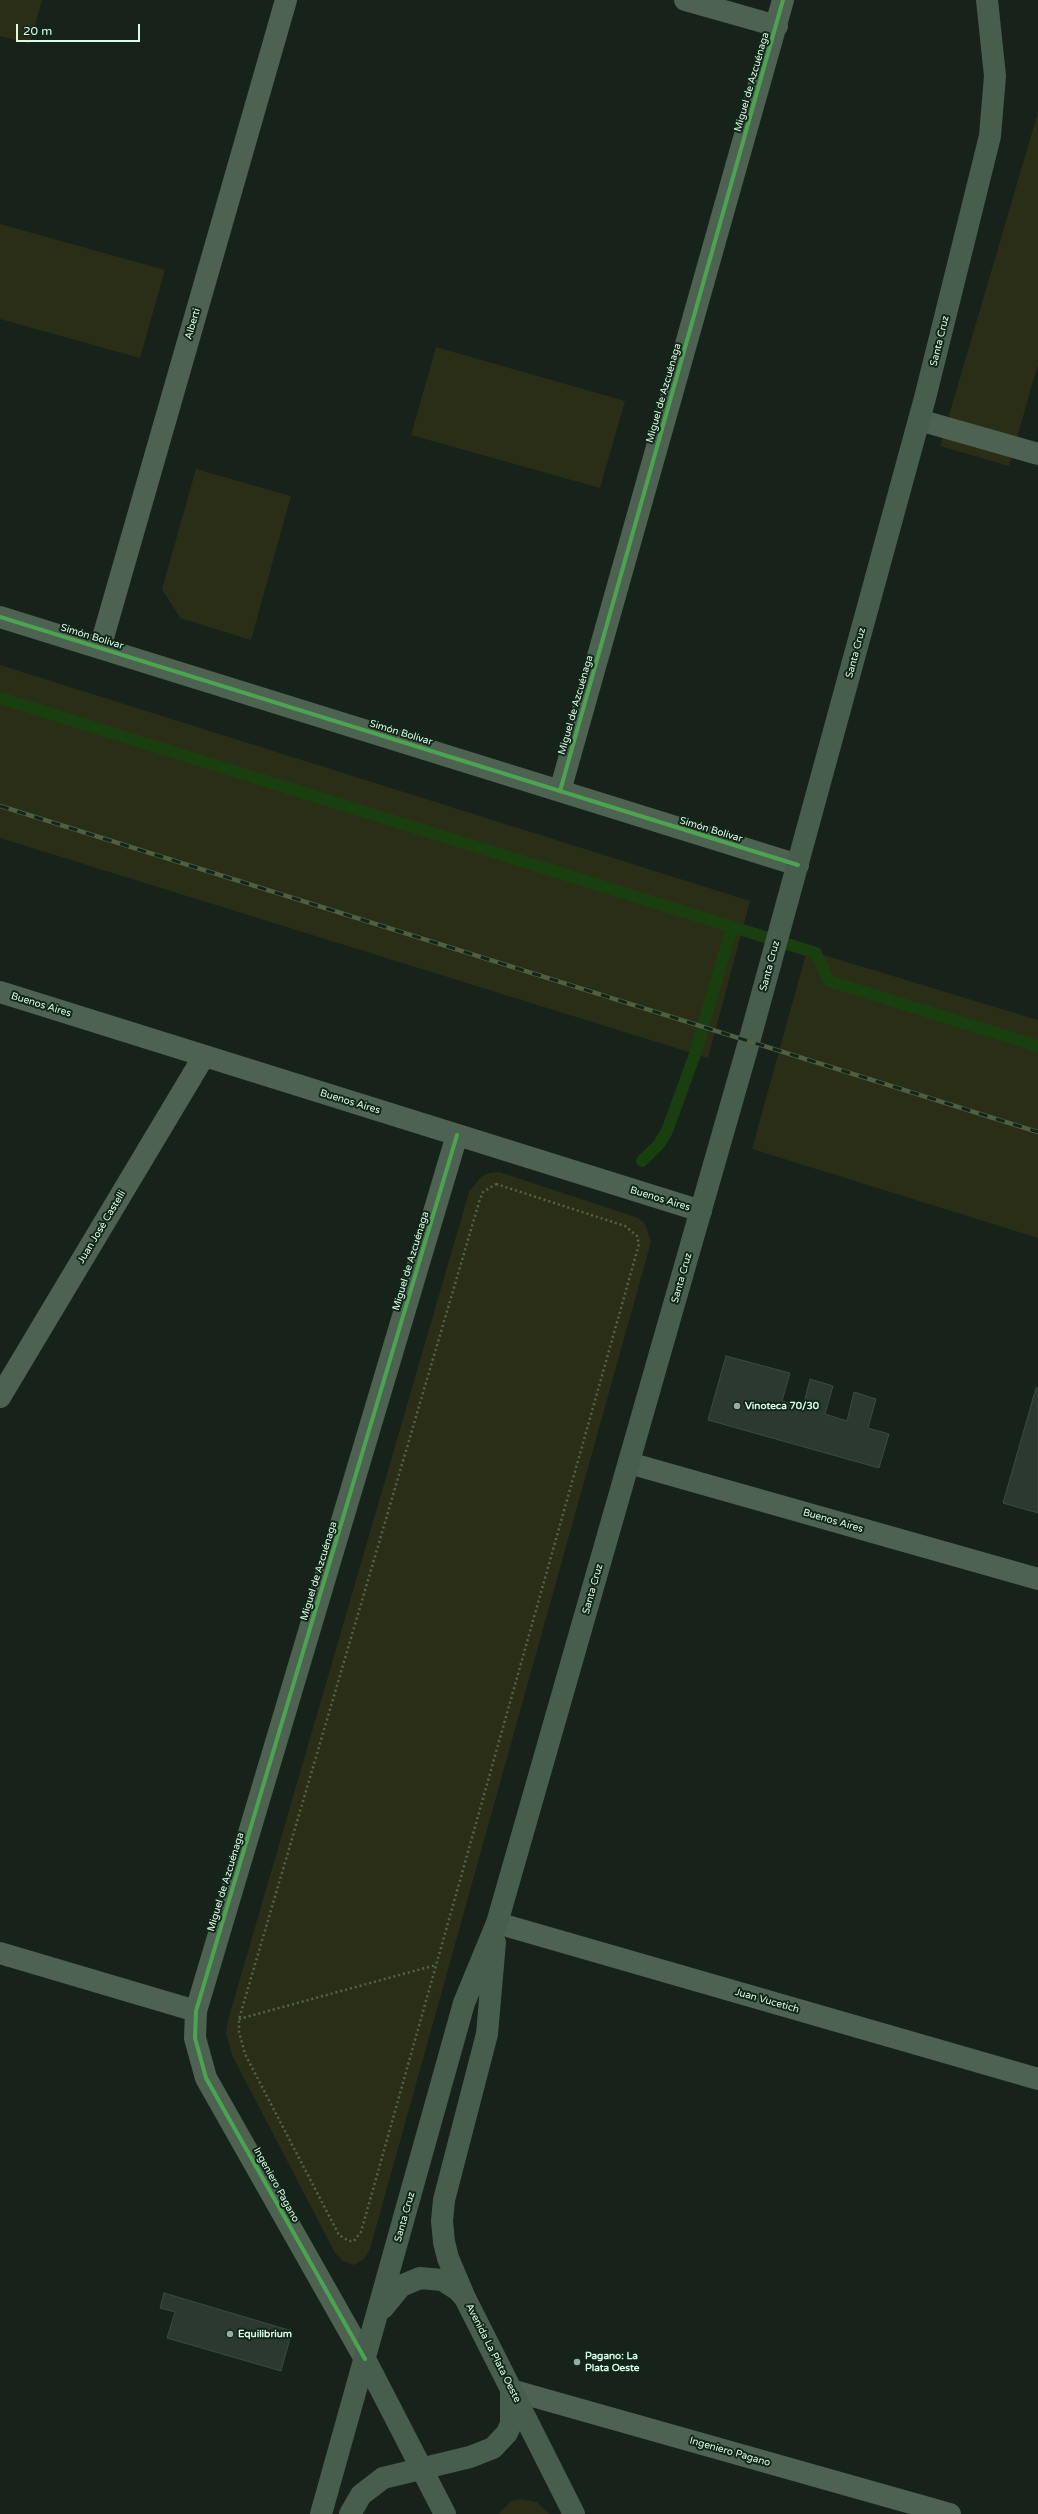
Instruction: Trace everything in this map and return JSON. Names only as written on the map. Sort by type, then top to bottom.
[{"type":"main road","name":"Santa Cruz","points":[[321,2514],[464,2004],[497,1923],[701,1211],[798,865],[919,420],[990,136],[995,76],[987,0]]},
{"type":"main road","name":"Santa Cruz","points":[[464,2298],[448,2258],[444,2242],[442,2221],[444,2200],[487,2034],[497,1923]]},
{"type":"main road","name":"Avenida La Plata Oeste","points":[[375,2324],[394,2293],[401,2286],[420,2278],[442,2280],[458,2290],[464,2298],[574,2514]]},
{"type":"main road","points":[[365,2359],[445,2514]]},
{"type":"main road","points":[[350,2514],[361,2495],[372,2485],[395,2474],[470,2457],[493,2448],[507,2433],[511,2424],[511,2390]]},
{"type":"street","name":"Alberti","points":[[100,648],[286,0]]},
{"type":"street","points":[[685,0],[776,26]]},
{"type":"street","name":"Miguel de Azcuénaga","points":[[560,791],[784,0]]},
{"type":"street","points":[[919,420],[1037,449]]},
{"type":"street","name":"Simón Bolívar","points":[[0,617],[798,865]]},
{"type":"street","name":"Buenos Aires","points":[[0,992],[701,1211]]},
{"type":"street","name":"Juan José Castelli","points":[[0,1398],[204,1056]]},
{"type":"street","name":"Miguel de Azcuénaga","points":[[196,2012],[457,1135]]},
{"type":"street","name":"Buenos Aires","points":[[629,1463],[1038,1579]]},
{"type":"street","name":"Juan Vucetich","points":[[497,1923],[1038,2079]]},
{"type":"street","points":[[0,1953],[196,2012]]},
{"type":"street","name":"Ingeniero Pagano","points":[[196,2012],[195,2038],[206,2078],[365,2359]]},
{"type":"street","name":"Ingeniero Pagano","points":[[511,2390],[950,2514]]},
{"type":"path","points":[[496,1184],[625,1226],[637,1236],[638,1244],[362,2232],[354,2241],[343,2239],[339,2235],[245,2054],[239,2032],[239,2020],[483,1192],[496,1184]]},
{"type":"path","points":[[239,2020],[437,1965]]},
{"type":"green space","points":[[0,0],[42,0],[30,44],[0,36]]},
{"type":"green space","points":[[1038,112],[1038,364],[1009,466],[940,446]]},
{"type":"green space","points":[[0,224],[165,270],[140,358],[0,319]]},
{"type":"green space","points":[[436,347],[625,401],[600,488],[411,435]]},
{"type":"green space","points":[[196,469],[291,496],[251,640],[180,618],[162,589]]},
{"type":"green space","points":[[0,665],[750,901],[708,1058],[0,838]]},
{"type":"green space","points":[[807,950],[1038,1020],[1038,1238],[752,1149]]},
{"type":"green space","points":[[499,1172],[638,1218],[645,1224],[651,1242],[370,2249],[364,2259],[354,2265],[343,2261],[335,2253],[232,2055],[226,2034],[228,2020],[469,1192],[481,1177],[489,1173]]},
{"type":"green space","points":[[520,2499],[537,2502],[549,2514],[499,2514],[511,2501]]},
{"type":"building","points":[[726,1356],[790,1373],[782,1401],[803,1407],[810,1379],[833,1386],[825,1414],[847,1421],[854,1392],[876,1399],[868,1428],[889,1434],[879,1468],[708,1420]]},
{"type":"building","points":[[1036,1388],[1038,1388],[1038,1513],[1003,1503]]},
{"type":"building","name":"Equilibrium","points":[[164,2293],[292,2331],[281,2371],[167,2338],[175,2312],[160,2308]]},
{"type":"waterway","points":[[0,698],[816,953],[829,981],[1038,1046]]},
{"type":"waterway","points":[[642,1161],[659,1144],[667,1131],[695,1054],[732,927]]},
{"type":"railway","points":[[0,806],[1038,1132]]},
{"type":"cycle path","points":[[560,791],[783,0]]},
{"type":"cycle path","points":[[0,617],[798,865]]},
{"type":"cycle path","points":[[365,2359],[206,2078],[195,2038],[196,2011],[457,1135]]},
{"type":"place","name":"Vinoteca 70/30","points":[[737,1406]]},
{"type":"place","name":"Equilibrium","points":[[230,2334]]},
{"type":"place","name":"Pagano: La Plata Oeste","points":[[577,2362]]}]
